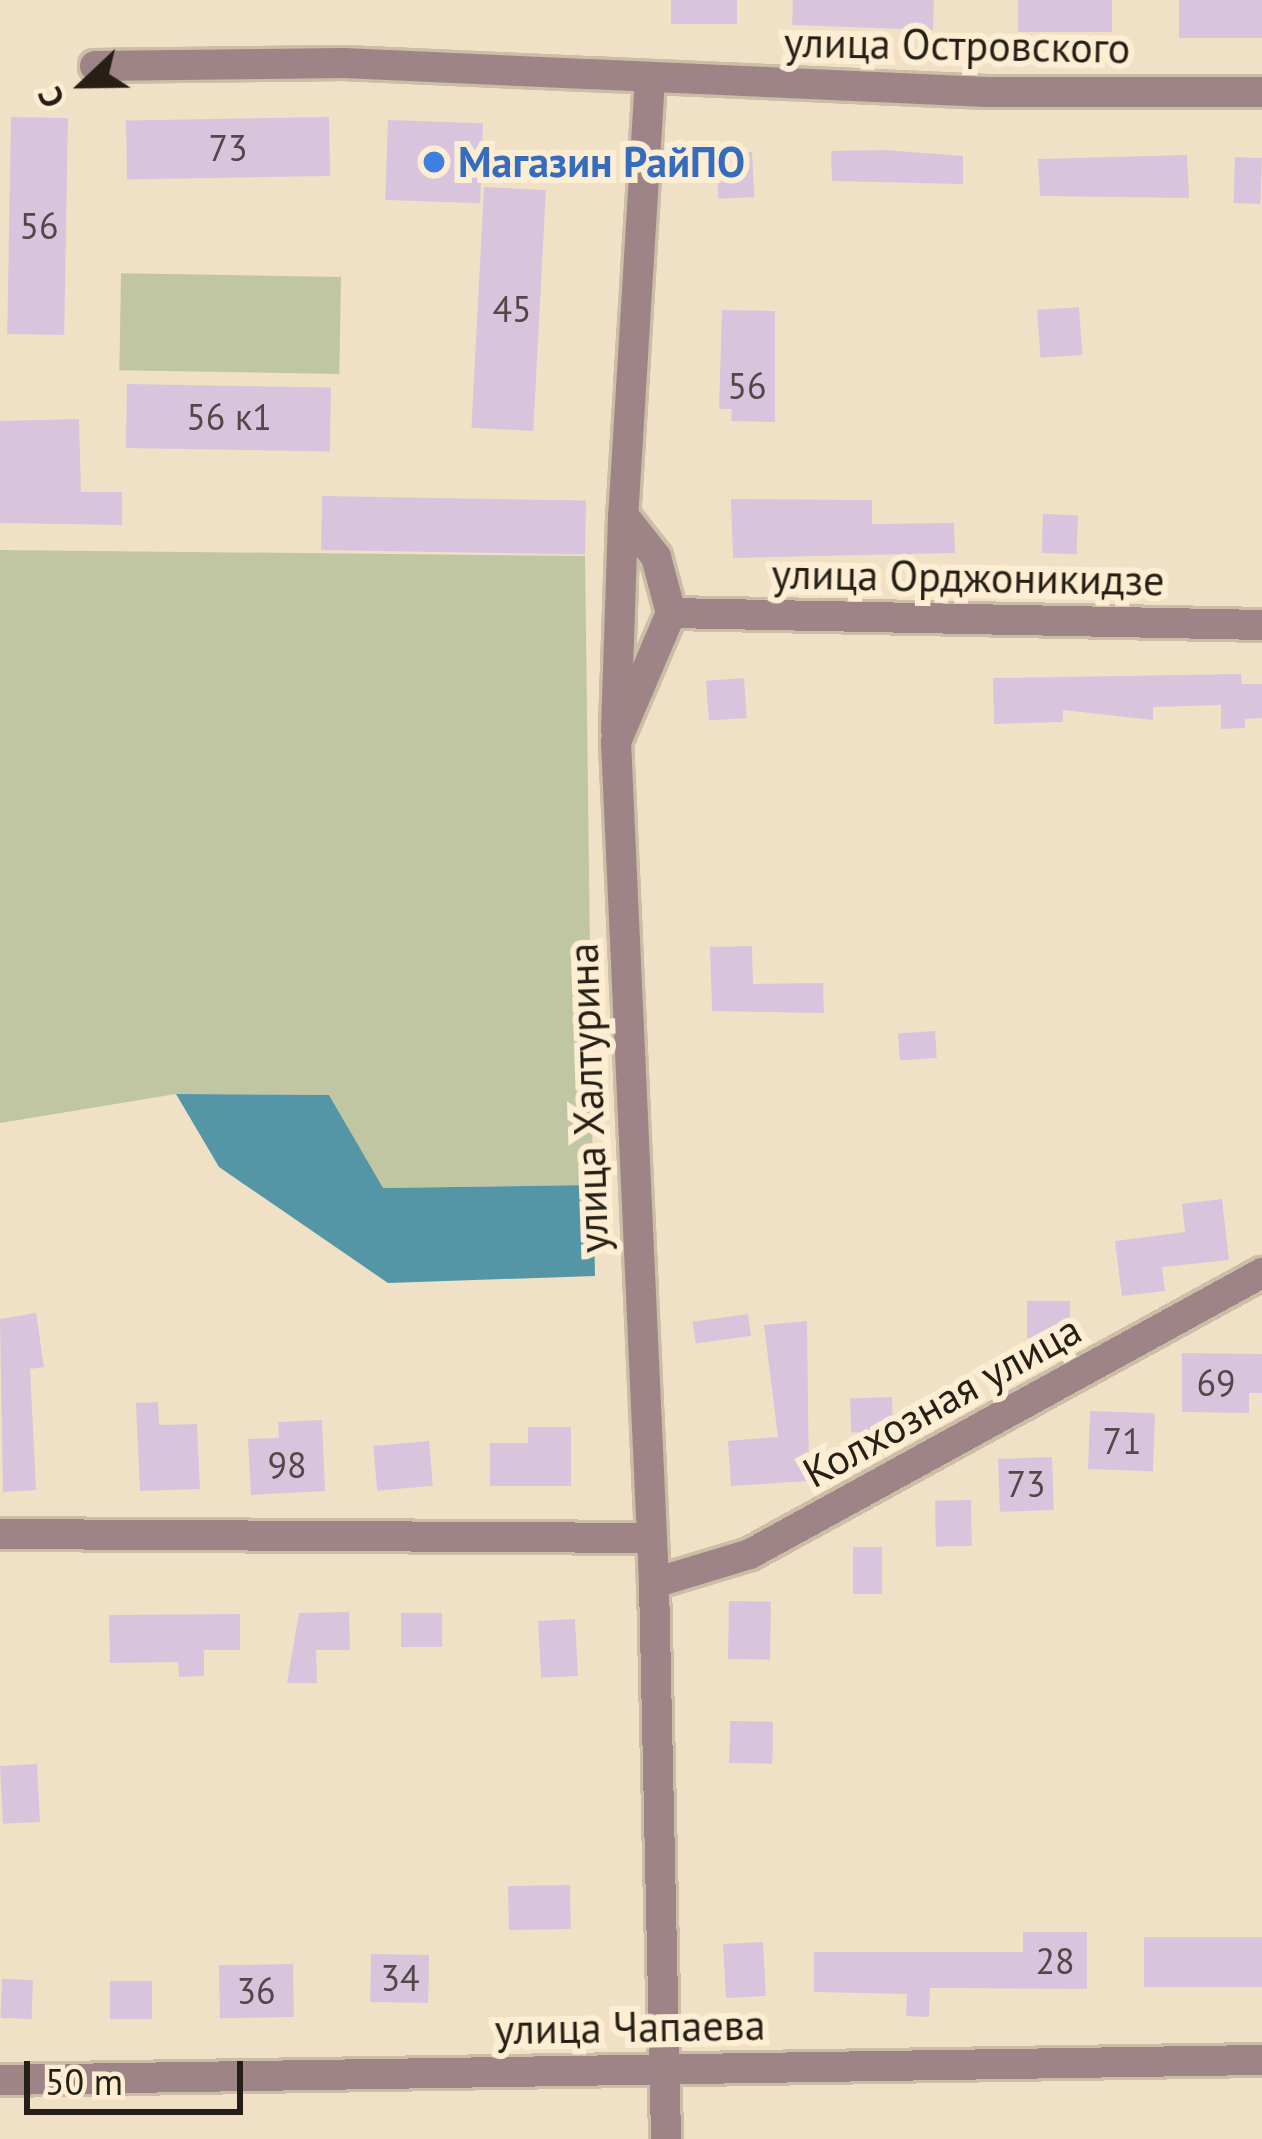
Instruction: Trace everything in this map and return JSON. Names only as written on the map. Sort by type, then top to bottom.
[{"type":"street","name":"улица Островского","points":[[95,66],[344,63],[650,78],[1262,92]]},
{"type":"street","points":[[616,742],[623,515],[650,78]]},
{"type":"street","points":[[623,515],[656,557],[671,614]]},
{"type":"street","name":"улица Орджоникидзе","points":[[671,614],[1262,625]]},
{"type":"street","name":"улица Халтурина","points":[[666,2139],[653,1583],[647,1538],[616,742],[671,614]]},
{"type":"street","name":"Колхозная улица","points":[[653,1583],[750,1554],[1262,1273]]},
{"type":"street","points":[[0,1534],[647,1538]]},
{"type":"street","name":"улица Чапаева","points":[[0,2080],[1262,2060]]},
{"type":"green space","points":[[121,273],[341,277],[339,374],[119,370]]},
{"type":"green space","points":[[0,550],[585,556],[593,1185],[382,1188],[329,1095],[176,1094],[0,1123]]},
{"type":"water","points":[[176,1094],[329,1095],[383,1188],[593,1185],[595,1276],[388,1283],[219,1167]]},
{"type":"building","points":[[671,0],[737,0],[737,24],[671,24]]},
{"type":"building","points":[[793,0],[934,0],[933,30],[792,25]]},
{"type":"building","points":[[1018,0],[1112,0],[1112,32],[1018,32]]},
{"type":"building","points":[[1179,0],[1262,0],[1262,38],[1179,38]]},
{"type":"building","points":[[11,117],[68,118],[64,335],[7,334]]},
{"type":"building","points":[[329,117],[330,176],[127,180],[126,121]]},
{"type":"building","name":"Магазин РайПО","points":[[388,120],[483,123],[480,203],[385,200]]},
{"type":"building","points":[[831,151],[963,156],[963,184],[832,181]]},
{"type":"building","points":[[752,152],[754,197],[718,199],[716,154]]},
{"type":"building","points":[[1187,155],[1189,198],[1040,196],[1038,159]]},
{"type":"building","points":[[1235,157],[1262,158],[1260,204],[1233,203]]},
{"type":"building","points":[[484,187],[546,190],[533,431],[471,428]]},
{"type":"building","points":[[1079,307],[1082,355],[1040,358],[1037,310]]},
{"type":"building","points":[[722,310],[775,311],[775,422],[731,421],[732,409],[719,409]]},
{"type":"building","points":[[127,384],[331,388],[330,452],[126,448]]},
{"type":"building","points":[[79,419],[81,492],[122,492],[122,525],[0,523],[0,421]]},
{"type":"building","points":[[322,496],[586,501],[585,555],[321,550]]},
{"type":"building","points":[[731,499],[872,500],[872,524],[954,523],[955,553],[733,558]]},
{"type":"building","points":[[1043,514],[1078,515],[1077,554],[1042,553]]},
{"type":"building","points":[[1241,674],[1242,684],[1262,684],[1262,718],[1245,719],[1245,728],[1221,729],[1221,705],[1153,707],[1153,720],[1063,710],[1063,722],[994,724],[993,678]]},
{"type":"building","points":[[744,678],[747,718],[709,721],[706,681]]},
{"type":"building","points":[[752,946],[753,984],[823,983],[824,1013],[712,1011],[710,947]]},
{"type":"building","points":[[935,1031],[937,1058],[900,1061],[898,1034]]},
{"type":"building","points":[[1222,1199],[1229,1260],[1162,1267],[1165,1291],[1122,1296],[1115,1241],[1185,1232],[1182,1204]]},
{"type":"building","points":[[1027,1301],[1070,1301],[1070,1338],[1027,1338]]},
{"type":"building","points":[[36,1313],[44,1367],[30,1369],[36,1490],[3,1492],[0,1319]]},
{"type":"building","points":[[748,1314],[751,1336],[696,1344],[693,1322]]},
{"type":"building","points":[[807,1321],[809,1481],[731,1486],[728,1441],[778,1437],[764,1325]]},
{"type":"building","points":[[1182,1353],[1262,1354],[1262,1393],[1249,1393],[1249,1413],[1182,1412]]},
{"type":"building","points":[[892,1397],[893,1431],[851,1432],[850,1398]]},
{"type":"building","points":[[158,1402],[159,1425],[197,1424],[200,1489],[140,1491],[136,1403]]},
{"type":"building","points":[[1090,1411],[1155,1413],[1153,1471],[1088,1469]]},
{"type":"building","points":[[322,1420],[325,1491],[251,1495],[248,1439],[279,1438],[278,1422]]},
{"type":"building","points":[[528,1427],[571,1427],[571,1486],[490,1486],[490,1443],[528,1443]]},
{"type":"building","points":[[429,1441],[433,1486],[377,1491],[373,1446]]},
{"type":"building","points":[[1052,1457],[1054,1510],[1000,1512],[998,1459]]},
{"type":"building","points":[[971,1500],[972,1546],[936,1547],[935,1501]]},
{"type":"building","points":[[853,1547],[882,1547],[882,1594],[853,1594]]},
{"type":"building","points":[[729,1601],[771,1602],[770,1660],[728,1659]]},
{"type":"building","points":[[349,1612],[350,1650],[316,1650],[317,1683],[287,1683],[299,1613]]},
{"type":"building","points":[[401,1613],[442,1613],[442,1647],[401,1647]]},
{"type":"building","points":[[240,1614],[240,1650],[204,1650],[204,1676],[179,1677],[178,1662],[110,1663],[109,1615]]},
{"type":"building","points":[[575,1619],[578,1676],[541,1678],[538,1621]]},
{"type":"building","points":[[730,1721],[773,1722],[772,1764],[729,1763]]},
{"type":"building","points":[[37,1764],[40,1822],[3,1824],[0,1766]]},
{"type":"building","points":[[570,1885],[571,1929],[509,1930],[508,1886]]},
{"type":"building","points":[[1023,1932],[1087,1932],[1087,1989],[930,1988],[929,2017],[906,2016],[907,1994],[814,1992],[814,1952],[1023,1952]]},
{"type":"building","points":[[1144,1937],[1262,1937],[1262,1987],[1144,1987]]},
{"type":"building","points":[[763,1942],[766,1996],[726,1998],[723,1944]]},
{"type":"building","points":[[371,1954],[429,1955],[428,2003],[370,2002]]},
{"type":"building","points":[[293,1964],[294,2017],[220,2018],[219,1965]]},
{"type":"building","points":[[2,1979],[33,1980],[32,2019],[1,2018]]},
{"type":"building","points":[[110,1981],[152,1981],[152,2019],[110,2019]]},
{"type":"place","name":"Магазин РайПО","points":[[434,162]]}]
